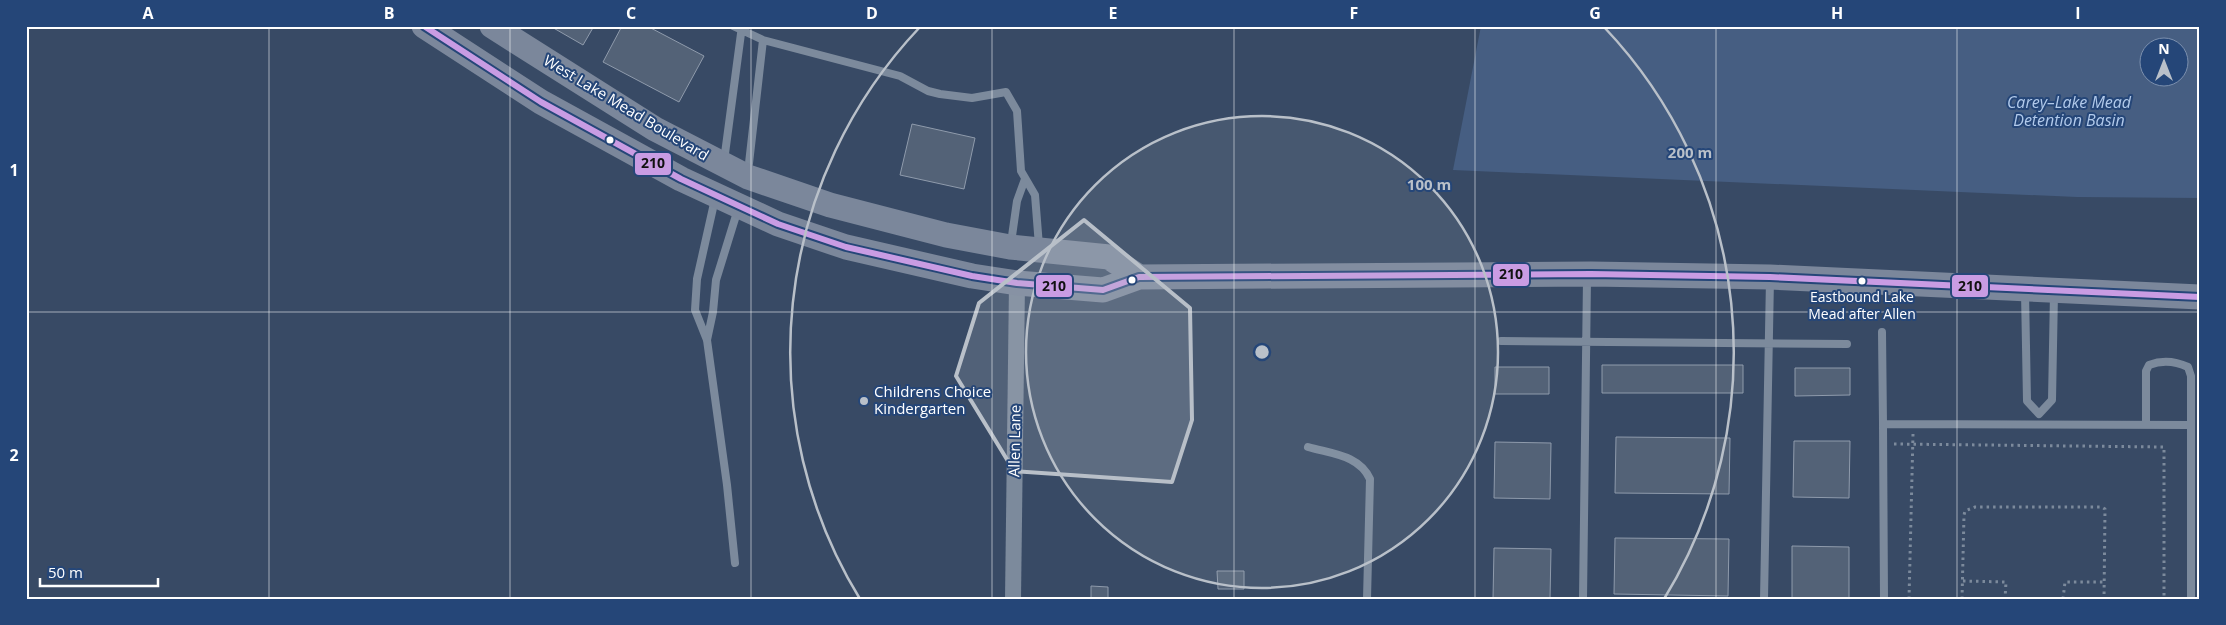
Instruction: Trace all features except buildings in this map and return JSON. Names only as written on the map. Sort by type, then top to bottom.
[{"type":"main road","points":[[424,26],[541,102],[738,208],[846,247],[972,276],[1017,283],[1103,290],[1139,277],[1587,274],[1770,277],[2200,297]]},
{"type":"main road","name":"West Lake Mead Boulevard","points":[[492,26],[647,124],[748,177],[830,205],[892,223],[1010,247],[1109,258],[1139,277]]},
{"type":"main road","points":[[716,196],[724,166]]},
{"type":"main road","points":[[738,208],[748,177]]},
{"type":"street","name":"Allen Lane","points":[[1013,599],[1017,283]]},
{"type":"lane","points":[[733,26],[742,28],[763,40],[900,76],[928,91],[940,94],[972,98],[1006,92],[1017,111],[1020,171],[1035,195],[1040,251]]},
{"type":"lane","points":[[724,166],[742,28]]},
{"type":"lane","points":[[748,177],[763,40]]},
{"type":"lane","points":[[1010,247],[1017,201],[1025,180]]},
{"type":"lane","points":[[716,196],[696,279],[695,310],[707,340],[728,493],[735,563]]},
{"type":"lane","points":[[707,340],[713,312],[716,280],[738,208]]},
{"type":"lane","points":[[1583,599],[1587,274]]},
{"type":"lane","points":[[1764,599],[1770,277]]},
{"type":"lane","points":[[2025,290],[2027,402],[2039,414]]},
{"type":"lane","points":[[2039,424],[2039,414],[2052,400],[2054,291]]},
{"type":"lane","points":[[1882,332],[1884,599]]},
{"type":"lane","points":[[1501,341],[1847,344]]},
{"type":"lane","points":[[2146,424],[2146,371],[2149,365],[2156,362],[2177,362],[2188,367],[2191,376],[2191,599]]},
{"type":"lane","points":[[1883,424],[2190,425]]},
{"type":"lane","points":[[1308,447],[1352,460],[1365,468],[1370,480],[1367,599]]},
{"type":"path","points":[[1909,599],[1913,424]]},
{"type":"path","points":[[1883,444],[2164,447],[2164,599]]},
{"type":"path","points":[[1962,599],[1964,515],[1965,511],[1969,508],[2105,509],[2104,599]]},
{"type":"path","points":[[1963,580],[2006,582],[2005,599]]},
{"type":"path","points":[[2063,599],[2064,582],[2104,582]]},
{"type":"highlighted area","points":[[1084,220],[1190,308],[1192,420],[1172,482],[1014,471],[956,376],[979,303]]},
{"type":"water","name":"Carey–Lake Mead Detention Basin","points":[[1481,26],[2200,26],[2200,198],[2077,197],[1453,170]]},
{"type":"transit line","name":"210","points":[[424,26],[541,102],[681,179],[778,224],[846,247],[972,276],[1017,283],[1103,290],[1139,277],[1591,274],[1770,277],[2200,297]]},
{"type":"place","name":"Eastbound Lake Mead after Allen","points":[[1862,281]]},
{"type":"place","name":"Childrens Choice Kindergarten","points":[[864,401]]}]
